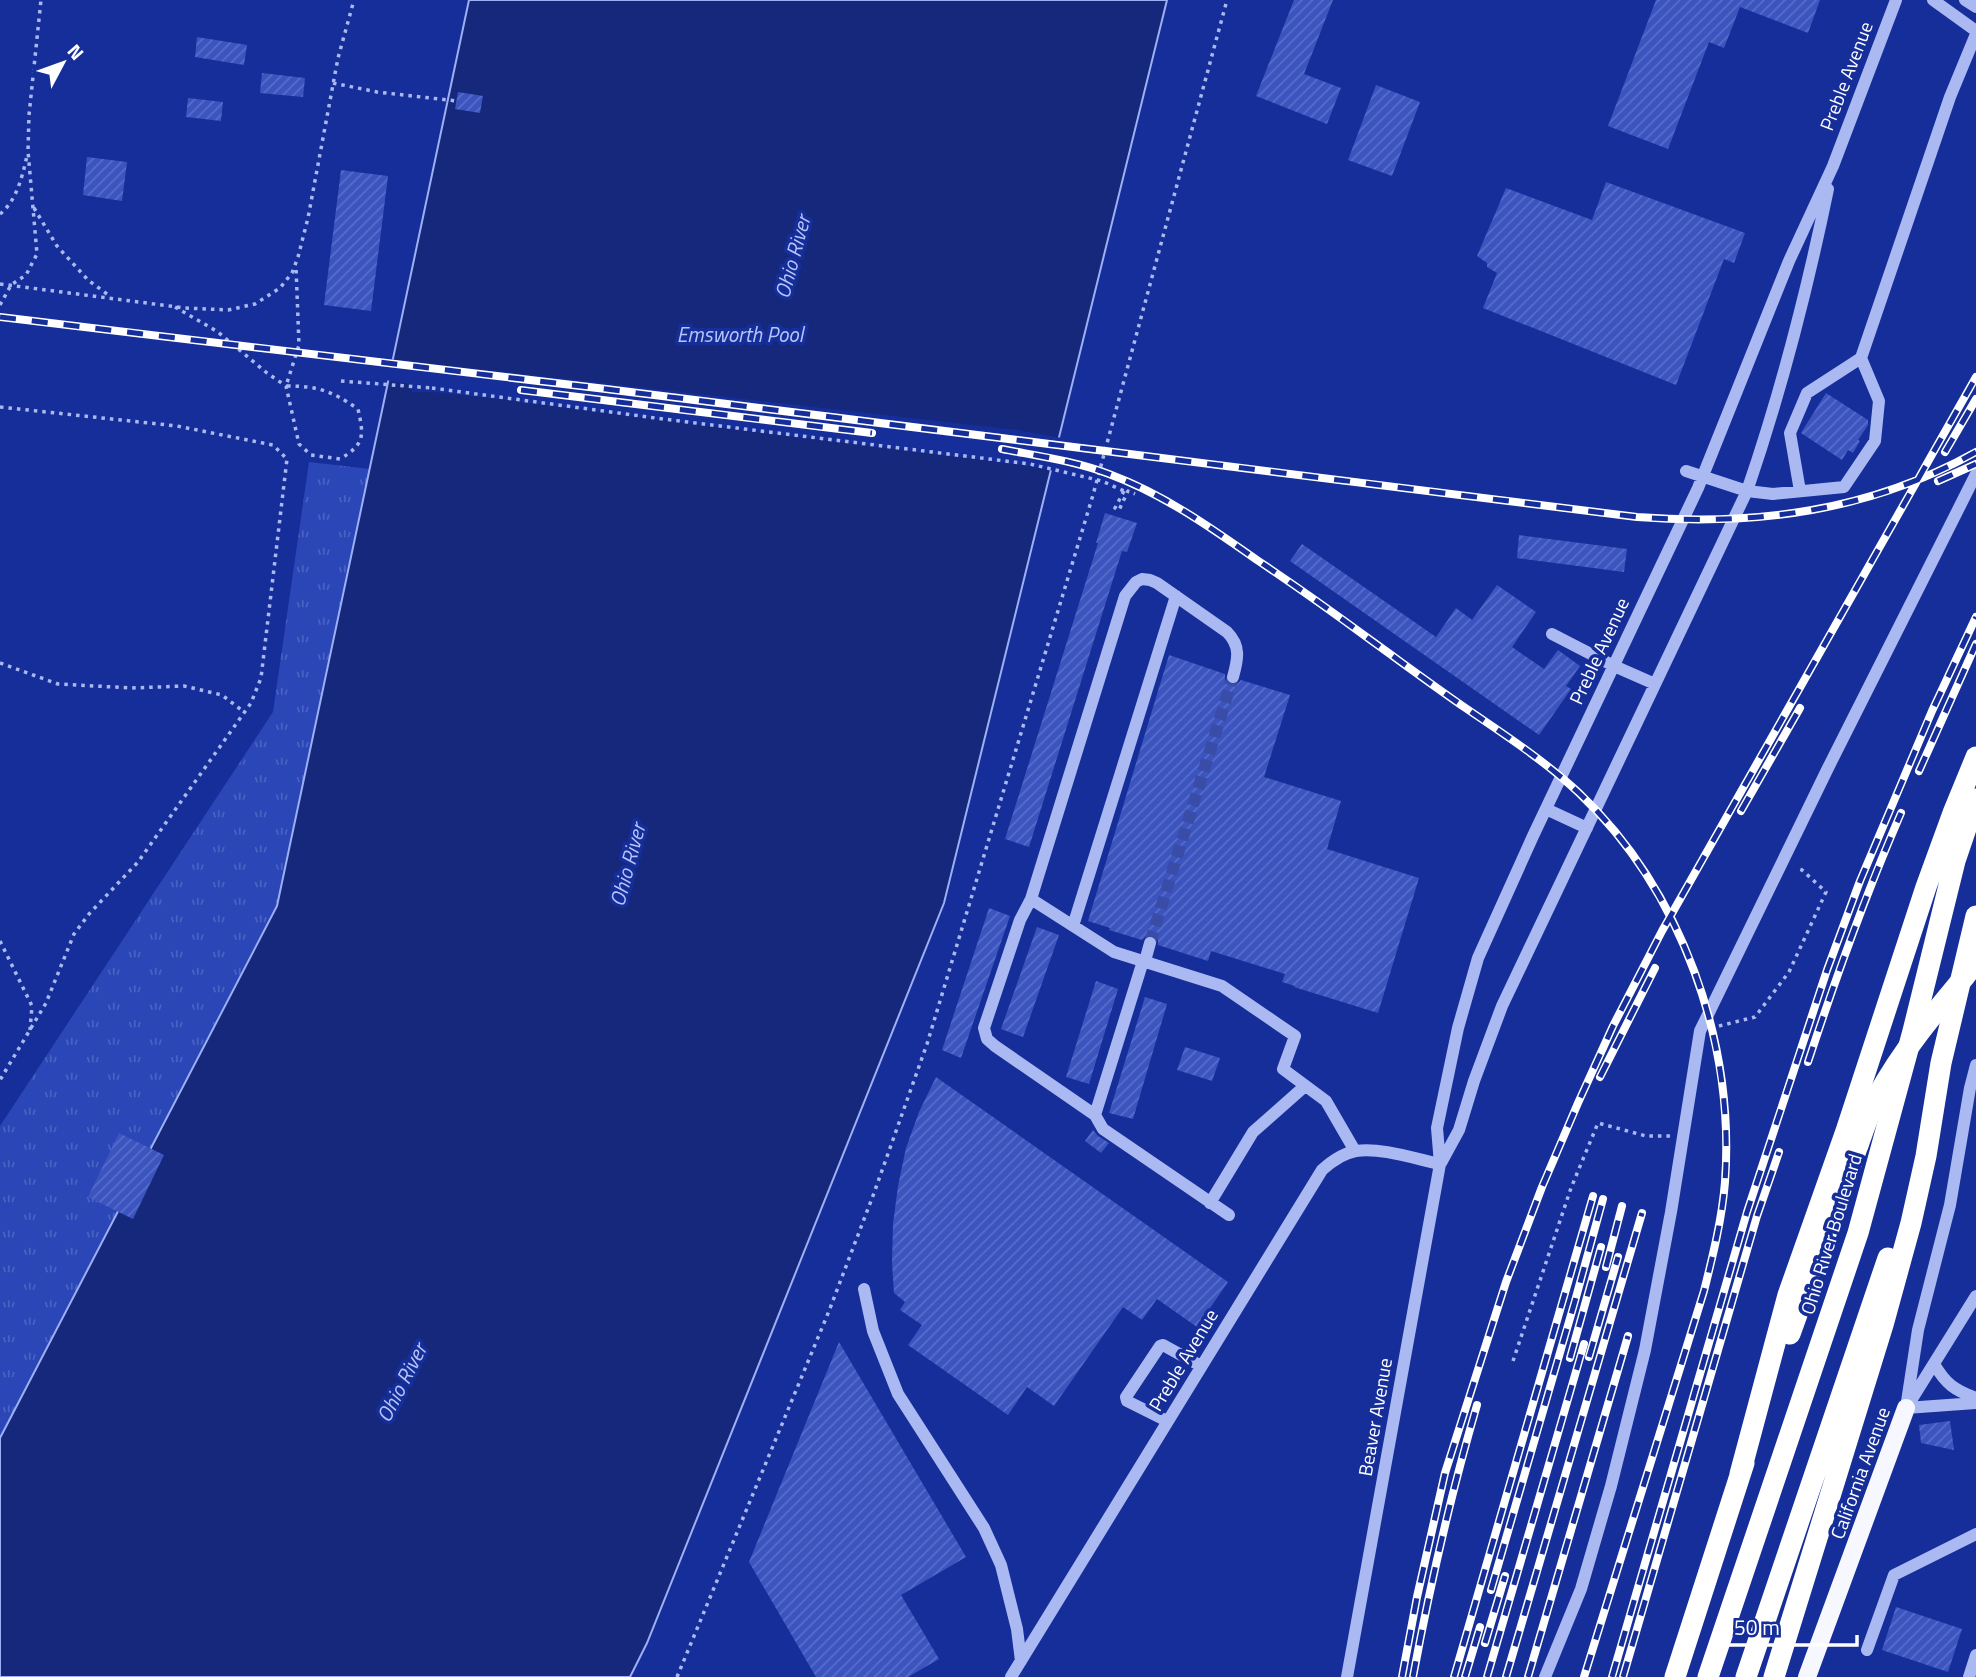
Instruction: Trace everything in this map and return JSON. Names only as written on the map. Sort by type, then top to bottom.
[{"type":"highway","points":[[1740,1474],[1788,1295],[1846,1131],[1926,887],[1976,757]]},
{"type":"highway","name":"Ohio River Boulevard","points":[[1707,1677],[1858,1233],[1913,1031],[1955,861],[1976,799]]},
{"type":"highway","points":[[1746,1677],[1891,1250],[1941,1063],[1976,916]]},
{"type":"highway","points":[[1675,1677],[1740,1474],[1877,1098],[1898,1061],[1930,1017],[1976,962]]},
{"type":"highway","points":[[1774,1677],[1884,1325],[1926,1156],[1941,1063]]},
{"type":"main road","name":"California Avenue","points":[[1807,1677],[1906,1408]]},
{"type":"street","name":"Preble Avenue","points":[[1440,1164],[1437,1128],[1458,1028],[1478,958],[1703,476],[1789,261],[1833,166],[1896,0]]},
{"type":"street","points":[[1800,491],[1790,433],[1807,393],[1861,358],[1950,97],[1976,33],[1933,0]]},
{"type":"street","points":[[1965,0],[1976,7]]},
{"type":"street","name":"Preble Avenue","points":[[1440,1164],[1460,1130],[1474,1081],[1502,1006],[1747,491],[1787,362],[1833,166]]},
{"type":"street","points":[[1686,471],[1747,491],[1773,494],[1844,487],[1875,441],[1879,401],[1861,358]]},
{"type":"street","points":[[1545,1677],[1581,1589],[1618,1461],[1645,1350],[1700,1031],[1976,474]]},
{"type":"street","points":[[1229,1215],[1103,1129],[1094,1115],[995,1046],[987,1039],[984,1028],[1020,920],[1031,899],[1125,596],[1136,582],[1142,579],[1157,583],[1232,637],[1238,656],[1233,677]]},
{"type":"street","points":[[1073,926],[1176,596]]},
{"type":"street","points":[[1552,635],[1655,684]]},
{"type":"street","points":[[1546,809],[1587,828]]},
{"type":"street","points":[[1031,899],[1114,952],[1222,986],[1295,1036],[1283,1069],[1325,1101],[1355,1151],[1381,1152],[1440,1164]]},
{"type":"street","points":[[1094,1115],[1150,943]]},
{"type":"street","points":[[1976,1065],[1950,1205],[1918,1330],[1906,1408],[1976,1400]]},
{"type":"street","points":[[1210,1203],[1253,1132],[1305,1086]]},
{"type":"street","name":"Preble Avenue","points":[[1011,1677],[1322,1170],[1331,1161],[1355,1151]]},
{"type":"street","name":"Beaver Avenue","points":[[1348,1677],[1440,1164]]},
{"type":"street","points":[[864,1289],[873,1331],[898,1394],[984,1528],[1001,1565],[1017,1629],[1021,1661]]},
{"type":"street","name":"California Avenue","points":[[1906,1408],[1976,1296]]},
{"type":"street","points":[[1167,1421],[1127,1401],[1126,1397],[1160,1346],[1163,1345],[1201,1366]]},
{"type":"street","points":[[1934,1364],[1951,1387],[1976,1400]]},
{"type":"street","points":[[1867,1650],[1894,1575],[1976,1534]]},
{"type":"street","points":[[1969,1677],[1976,1655]]},
{"type":"path","points":[[0,305],[11,285],[26,275],[37,254],[28,151],[41,0]]},
{"type":"path","points":[[0,284],[174,306],[228,310],[255,304],[280,288],[296,263],[308,218],[338,58],[354,0]]},
{"type":"path","points":[[677,1677],[830,1311],[927,1044],[1093,495],[1227,0]]},
{"type":"path","points":[[333,83],[377,92],[457,101]]},
{"type":"path","points":[[0,214],[8,208],[20,185],[28,151]]},
{"type":"path","points":[[33,206],[57,246],[88,280],[113,298]]},
{"type":"path","points":[[174,306],[218,332],[286,386],[303,386],[335,394],[358,410],[363,431],[359,446],[340,459],[311,456],[299,443],[286,386],[299,345],[296,263]]},
{"type":"path","points":[[341,381],[432,388],[1030,464],[1102,481],[1124,491],[1115,508],[1119,510],[1127,492],[1135,494]]},
{"type":"path","points":[[0,407],[177,426],[274,445],[287,459],[261,678],[251,703],[138,862],[74,934],[46,1003],[0,1080]]},
{"type":"path","points":[[0,663],[58,684],[132,688],[184,686],[222,695],[244,712]]},
{"type":"path","points":[[1700,1031],[1755,1017],[1788,972],[1826,892],[1802,870],[1782,863]]},
{"type":"path","points":[[0,941],[32,1006],[30,1031]]},
{"type":"path","points":[[1513,1361],[1571,1188],[1598,1123],[1646,1136],[1669,1137],[1685,1127]]},
{"type":"green space","points":[[309,462],[370,469],[277,906],[0,1438],[0,1126],[273,712]]},
{"type":"water","name":"Emsworth Pool","points":[[469,0],[1167,0],[944,903],[647,1643],[630,1677],[0,1677],[0,1438],[277,906]]},
{"type":"pier","points":[[389,359],[1018,430],[1062,438],[1054,471],[498,399],[412,392],[412,384],[385,380]]},
{"type":"building","points":[[1294,0],[1333,0],[1304,74],[1341,88],[1327,124],[1256,96]]},
{"type":"building","points":[[1656,0],[1820,0],[1808,33],[1740,7],[1724,48],[1709,42],[1668,149],[1608,126]]},
{"type":"building","points":[[197,37],[247,45],[244,65],[195,57]]},
{"type":"building","points":[[262,73],[305,78],[303,97],[260,93]]},
{"type":"building","points":[[1376,85],[1420,102],[1392,176],[1348,160]]},
{"type":"building","points":[[458,92],[483,96],[480,113],[455,109]]},
{"type":"building","points":[[188,98],[223,102],[221,121],[186,117]]},
{"type":"building","points":[[87,157],[127,162],[122,201],[83,195]]},
{"type":"building","points":[[341,170],[388,176],[371,311],[324,305]]},
{"type":"building","points":[[1606,182],[1745,233],[1734,263],[1724,259],[1676,385],[1483,308],[1497,273],[1477,256],[1506,188],[1592,220]]},
{"type":"building","points":[[1826,393],[1868,420],[1853,453],[1848,450],[1842,460],[1801,433]]},
{"type":"building","points":[[1105,513],[1137,523],[1127,552],[1122,551],[1029,847],[1005,839],[1098,543]]},
{"type":"building","points":[[1519,535],[1627,549],[1624,572],[1517,558]]},
{"type":"building","points":[[1302,544],[1436,637],[1456,608],[1472,620],[1497,585],[1536,612],[1512,647],[1544,669],[1558,650],[1580,666],[1566,686],[1571,689],[1539,735],[1290,561]]},
{"type":"building","points":[[1169,655],[1225,674],[1225,680],[1230,685],[1236,685],[1241,680],[1290,695],[1264,777],[1341,801],[1327,849],[1419,878],[1378,1013],[1282,982],[1285,974],[1211,951],[1208,961],[1158,945],[1158,940],[1153,935],[1147,935],[1142,940],[1088,921]]},
{"type":"building","points":[[989,908],[1010,916],[961,1058],[942,1050]]},
{"type":"building","points":[[1037,927],[1059,935],[1023,1037],[1001,1029]]},
{"type":"building","points":[[1096,981],[1118,989],[1089,1084],[1066,1077]]},
{"type":"building","points":[[1145,997],[1167,1004],[1133,1119],[1109,1113]]},
{"type":"building","points":[[1185,1047],[1220,1058],[1212,1081],[1177,1070]]},
{"type":"building","points":[[936,1077],[1228,1282],[1197,1327],[1157,1299],[1142,1320],[1123,1307],[1054,1406],[1027,1387],[1008,1415],[908,1345],[922,1325],[900,1310],[905,1302],[894,1293],[893,1224],[906,1148]]},
{"type":"building","points":[[1093,1130],[1109,1143],[1101,1153],[1085,1141]]},
{"type":"building","points":[[119,1133],[164,1155],[133,1219],[88,1197]]},
{"type":"building","points":[[839,1342],[966,1557],[901,1595],[939,1659],[908,1677],[816,1677],[749,1562]]},
{"type":"building","points":[[1950,1421],[1954,1450],[1921,1443],[1919,1425]]},
{"type":"building","points":[[1896,1607],[1962,1629],[1948,1672],[1882,1650]]},
{"type":"tunnel","points":[[1150,943],[1233,677]]},
{"type":"railway","points":[[0,317],[1637,517],[1726,519],[1812,510],[1895,488],[1976,452]]},
{"type":"railway","points":[[1402,1677],[1445,1473],[1506,1282],[1578,1103],[1613,1026],[1662,931],[1976,377]]},
{"type":"railway","points":[[521,390],[872,433]]},
{"type":"railway","points":[[1945,452],[1976,399]]},
{"type":"railway","points":[[1002,449],[1083,466],[1148,491],[1204,524],[1315,600],[1566,781],[1615,832],[1647,875],[1673,922],[1694,972],[1710,1023],[1721,1076],[1726,1129],[1724,1196],[1704,1291],[1584,1677]]},
{"type":"railway","points":[[1938,481],[1976,464]]},
{"type":"railway","points":[[1612,1677],[1747,1212],[1827,970],[1860,881],[1932,711],[1976,617]]},
{"type":"railway","points":[[1919,771],[1976,644]]},
{"type":"railway","points":[[1741,811],[1800,708]]},
{"type":"railway","points":[[1808,1062],[1875,875],[1901,813]]},
{"type":"railway","points":[[1600,1077],[1655,968]]},
{"type":"railway","points":[[1623,1677],[1757,1216],[1779,1152]]},
{"type":"railway","points":[[1454,1677],[1593,1196]]},
{"type":"railway","points":[[1491,1590],[1603,1199]]},
{"type":"railway","points":[[1606,1267],[1622,1206]]},
{"type":"railway","points":[[1506,1677],[1642,1213]]},
{"type":"railway","points":[[1570,1358],[1601,1247]]},
{"type":"railway","points":[[1589,1357],[1618,1257]]},
{"type":"railway","points":[[1528,1677],[1628,1336]]},
{"type":"railway","points":[[1487,1677],[1584,1344]]},
{"type":"railway","points":[[1413,1677],[1442,1540],[1477,1405]]},
{"type":"railway","points":[[1485,1643],[1505,1576]]},
{"type":"railway","points":[[1465,1677],[1480,1627]]},
{"type":"water label","name":"Ohio River","points":[[793,257]]},
{"type":"water label","name":"Ohio River","points":[[628,865]]},
{"type":"water label","name":"Ohio River","points":[[402,1383]]}]
